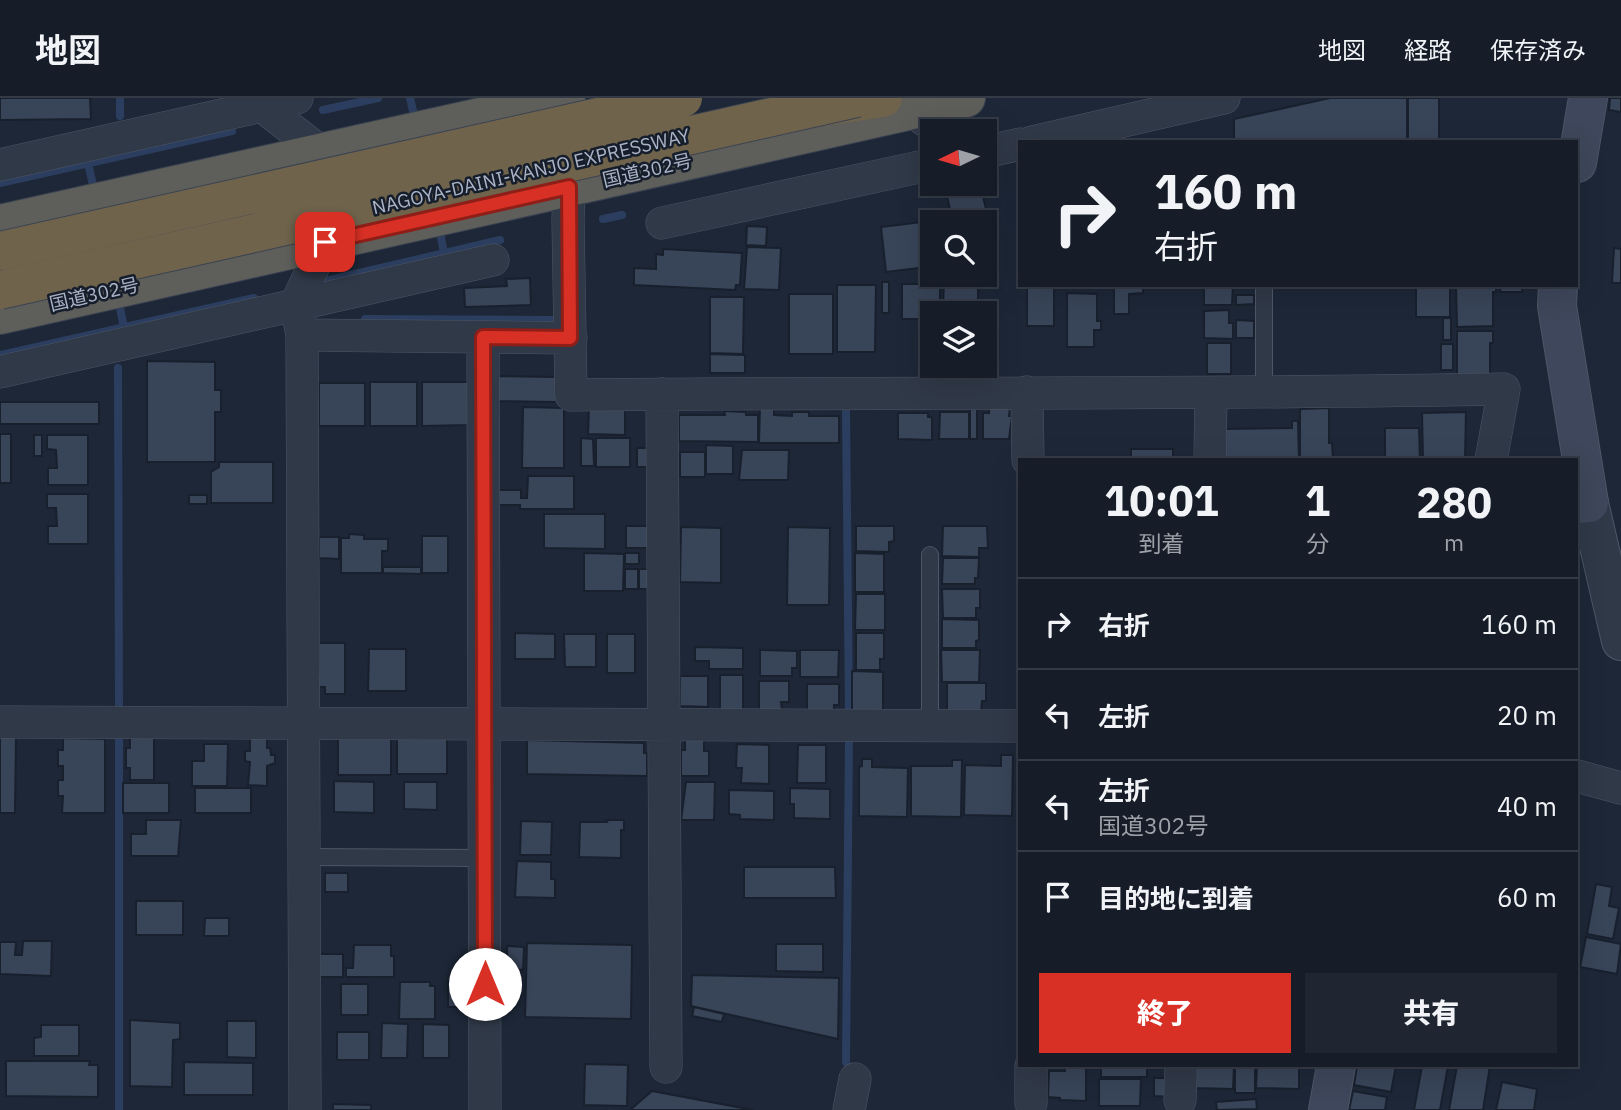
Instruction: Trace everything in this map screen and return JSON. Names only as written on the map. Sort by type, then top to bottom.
[{"type":"highway","points":[[0,224],[566,98]]},
{"type":"highway","name":"NAGOYA-DAINI-KANJO EXPRESSWAY","points":[[0,251],[683,98]]},
{"type":"highway","name":"NAGOYA-DAINI-KANJO EXPRESSWAY","points":[[0,289],[857,98]]},
{"type":"highway","name":"国道302号","points":[[0,315],[911,113],[967,98]]},
{"type":"highway","points":[[808,109],[911,113]]},
{"type":"main road","points":[[1578,157],[1588,98]]},
{"type":"main road","points":[[1558,287],[1557,306],[1577,458]]},
{"type":"main road","points":[[1578,465],[1583,503]]},
{"type":"main road","points":[[1328,1110],[1336,1067]]},
{"type":"street","points":[[0,165],[297,98]]},
{"type":"street","points":[[572,98],[569,187],[572,395],[1264,393],[1504,389],[1491,458]]},
{"type":"street","points":[[1041,140],[1224,98]]},
{"type":"street","points":[[262,106],[321,152]]},
{"type":"street","points":[[998,149],[1018,144]]},
{"type":"street","points":[[662,223],[920,167]]},
{"type":"street","points":[[305,1110],[302,335],[296,304],[325,242]]},
{"type":"street","points":[[0,372],[493,260]]},
{"type":"street","points":[[302,335],[570,338]]},
{"type":"street","points":[[483,337],[485,1110]]},
{"type":"street","points":[[1027,392],[1028,458]]},
{"type":"street","points":[[1210,458],[1211,393]]},
{"type":"street","points":[[662,394],[666,1067]]},
{"type":"street","points":[[1583,503],[1621,641]]},
{"type":"street","points":[[0,722],[1018,726]]},
{"type":"street","points":[[1578,776],[1621,788]]},
{"type":"street","points":[[1031,1067],[1031,1103]]},
{"type":"street","points":[[1180,1100],[1181,1067]]},
{"type":"street","points":[[849,1110],[855,1079]]},
{"type":"lane","points":[[1264,287],[1264,393]]},
{"type":"lane","points":[[930,555],[930,726]]},
{"type":"lane","points":[[304,857],[485,858]]},
{"type":"building","points":[[0,98],[90,98],[91,119],[0,120]]},
{"type":"building","points":[[1330,98],[1407,98],[1407,140],[1234,140],[1234,119]]},
{"type":"building","points":[[1408,98],[1439,98],[1439,140],[1408,140]]},
{"type":"building","points":[[1610,98],[1621,98],[1621,112],[1609,110]]},
{"type":"building","points":[[947,196],[983,196],[986,210],[950,210]]},
{"type":"building","points":[[920,222],[920,268],[886,272],[881,227]]},
{"type":"building","points":[[747,226],[767,227],[766,246],[746,245]]},
{"type":"building","points":[[747,247],[781,248],[779,290],[744,289]]},
{"type":"building","points":[[1614,248],[1621,249],[1621,283],[1612,283]]},
{"type":"building","points":[[663,249],[742,253],[740,285],[736,285],[735,290],[634,285],[634,268],[656,269],[656,254],[663,255]]},
{"type":"building","points":[[530,278],[531,305],[465,307],[464,288],[507,286],[506,279]]},
{"type":"building","points":[[882,282],[889,282],[889,313],[882,313]]},
{"type":"building","points":[[902,284],[940,287],[940,301],[920,301],[920,319],[902,319]]},
{"type":"building","points":[[837,285],[876,285],[875,352],[837,352]]},
{"type":"building","points":[[944,287],[978,287],[978,301],[943,301]]},
{"type":"building","points":[[1027,287],[1054,287],[1054,326],[1027,326]]},
{"type":"building","points":[[1114,287],[1143,287],[1143,293],[1129,294],[1129,314],[1114,314]]},
{"type":"building","points":[[1204,287],[1233,287],[1232,305],[1204,305]]},
{"type":"building","points":[[1416,287],[1450,287],[1450,317],[1416,317]]},
{"type":"building","points":[[1456,287],[1496,287],[1496,292],[1493,292],[1493,326],[1457,327]]},
{"type":"building","points":[[1501,287],[1522,287],[1522,292],[1500,292]]},
{"type":"building","points":[[1067,293],[1097,294],[1097,321],[1101,321],[1101,330],[1094,330],[1094,347],[1067,347]]},
{"type":"building","points":[[789,294],[833,294],[833,354],[789,354]]},
{"type":"building","points":[[1236,295],[1254,295],[1254,304],[1236,305]]},
{"type":"building","points":[[710,297],[744,297],[743,354],[710,353]]},
{"type":"building","points":[[1229,310],[1229,323],[1233,323],[1233,339],[1204,338],[1204,311]]},
{"type":"building","points":[[1443,318],[1451,318],[1451,340],[1443,340]]},
{"type":"building","points":[[1236,320],[1254,321],[1254,338],[1236,338]]},
{"type":"building","points":[[1457,331],[1493,331],[1493,343],[1490,343],[1490,378],[1457,379]]},
{"type":"building","points":[[1207,343],[1231,343],[1231,374],[1207,374]]},
{"type":"building","points":[[1441,344],[1453,344],[1453,370],[1441,370]]},
{"type":"building","points":[[710,354],[745,355],[745,373],[710,373]]},
{"type":"building","points":[[147,361],[215,362],[215,390],[221,390],[221,412],[215,412],[215,462],[147,462]]},
{"type":"building","points":[[496,376],[556,377],[556,402],[496,401]]},
{"type":"building","points":[[370,382],[417,382],[417,426],[370,426]]},
{"type":"building","points":[[422,382],[468,382],[468,425],[422,426]]},
{"type":"building","points":[[319,383],[365,383],[365,426],[319,426]]},
{"type":"building","points":[[0,402],[99,402],[99,424],[0,424]]},
{"type":"building","points":[[760,406],[774,406],[774,415],[792,416],[792,412],[809,412],[809,416],[839,416],[839,443],[759,443]]},
{"type":"building","points":[[523,407],[564,408],[564,468],[522,468]]},
{"type":"building","points":[[589,408],[625,408],[625,435],[588,434]]},
{"type":"building","points":[[989,408],[1010,408],[1009,416],[1012,416],[1009,439],[983,439],[983,413],[989,413]]},
{"type":"building","points":[[1329,408],[1329,443],[1332,443],[1333,458],[1300,458],[1300,409]]},
{"type":"building","points":[[970,409],[977,409],[977,439],[970,439]]},
{"type":"building","points":[[724,411],[758,415],[758,442],[679,441],[679,415],[725,415]]},
{"type":"building","points":[[940,412],[969,412],[969,439],[939,439]]},
{"type":"building","points":[[1466,412],[1465,458],[1423,458],[1422,413]]},
{"type":"building","points":[[898,413],[928,413],[928,417],[932,417],[932,440],[898,439]]},
{"type":"building","points":[[1292,421],[1298,421],[1299,458],[1221,458],[1221,429],[1292,428]]},
{"type":"building","points":[[1385,428],[1419,428],[1420,458],[1385,458]]},
{"type":"building","points":[[0,434],[11,434],[11,483],[0,483]]},
{"type":"building","points":[[34,435],[42,435],[42,456],[34,456]]},
{"type":"building","points":[[47,435],[88,435],[88,485],[48,485],[48,468],[57,468],[56,450],[47,449]]},
{"type":"building","points":[[581,438],[593,439],[594,466],[581,466]]},
{"type":"building","points":[[596,438],[630,438],[630,467],[596,467]]},
{"type":"building","points":[[706,445],[733,446],[733,474],[706,474]]},
{"type":"building","points":[[637,448],[653,448],[653,467],[637,467]]},
{"type":"building","points":[[1131,449],[1173,449],[1173,458],[1131,458]]},
{"type":"building","points":[[742,450],[789,450],[788,480],[739,480]]},
{"type":"building","points":[[680,452],[705,452],[705,477],[680,477]]},
{"type":"building","points":[[219,462],[273,462],[273,503],[211,503],[211,472],[219,467]]},
{"type":"building","points":[[528,476],[574,476],[574,509],[520,509],[520,505],[499,505],[499,490],[521,490],[521,498],[527,498]]},
{"type":"building","points":[[47,494],[88,494],[88,544],[48,544],[48,526],[57,526],[56,508],[47,508]]},
{"type":"building","points":[[189,495],[207,495],[207,504],[189,504]]},
{"type":"building","points":[[544,514],[605,514],[605,549],[544,548]]},
{"type":"building","points":[[626,526],[652,526],[652,548],[626,548]]},
{"type":"building","points":[[856,526],[894,526],[894,541],[889,542],[889,552],[856,551]]},
{"type":"building","points":[[943,526],[987,526],[988,548],[979,548],[979,557],[942,556]]},
{"type":"building","points":[[681,527],[721,528],[721,583],[680,582]]},
{"type":"building","points":[[788,527],[830,528],[829,605],[787,605]]},
{"type":"building","points":[[349,534],[364,535],[364,539],[388,539],[388,551],[382,551],[382,573],[341,573],[341,538],[349,538]]},
{"type":"building","points":[[422,536],[448,536],[448,573],[422,573]]},
{"type":"building","points":[[319,537],[339,537],[339,559],[319,558]]},
{"type":"building","points":[[584,553],[624,554],[623,591],[584,591]]},
{"type":"building","points":[[625,553],[639,553],[639,564],[625,564]]},
{"type":"building","points":[[855,553],[884,554],[884,592],[855,592]]},
{"type":"building","points":[[943,558],[979,558],[975,584],[942,584]]},
{"type":"building","points":[[383,567],[421,567],[421,574],[383,573]]},
{"type":"building","points":[[625,569],[638,569],[638,589],[625,589]]},
{"type":"building","points":[[639,569],[652,569],[652,589],[639,589]]},
{"type":"building","points":[[942,589],[980,589],[980,608],[976,608],[976,618],[943,618]]},
{"type":"building","points":[[856,594],[885,594],[885,630],[855,630]]},
{"type":"building","points":[[942,619],[979,620],[979,640],[976,641],[976,648],[942,648]]},
{"type":"building","points":[[515,633],[555,634],[555,659],[515,659]]},
{"type":"building","points":[[856,633],[884,633],[884,659],[880,659],[880,670],[856,670]]},
{"type":"building","points":[[564,634],[596,634],[596,667],[565,667]]},
{"type":"building","points":[[607,634],[635,634],[635,673],[607,673]]},
{"type":"building","points":[[319,643],[345,643],[345,694],[325,694],[325,687],[316,687],[316,674],[319,674]]},
{"type":"building","points":[[695,647],[743,648],[743,669],[709,669],[709,661],[695,661]]},
{"type":"building","points":[[369,649],[406,649],[406,691],[368,691]]},
{"type":"building","points":[[760,650],[797,651],[797,668],[792,668],[792,676],[760,676]]},
{"type":"building","points":[[800,650],[839,650],[838,677],[800,677]]},
{"type":"building","points":[[941,650],[980,650],[979,682],[942,682]]},
{"type":"building","points":[[852,671],[883,672],[883,712],[852,712]]},
{"type":"building","points":[[720,675],[743,675],[743,711],[720,711]]},
{"type":"building","points":[[680,676],[708,676],[708,707],[680,706]]},
{"type":"building","points":[[759,681],[789,681],[789,702],[781,702],[782,711],[759,710]]},
{"type":"building","points":[[947,683],[986,683],[986,701],[982,701],[981,714],[947,714]]},
{"type":"building","points":[[807,684],[839,684],[839,705],[834,705],[834,710],[807,711]]},
{"type":"building","points":[[0,736],[16,736],[15,813],[0,813]]},
{"type":"building","points":[[130,736],[154,736],[154,780],[130,780],[130,768],[126,768],[126,748],[130,748]]},
{"type":"building","points":[[250,737],[267,737],[267,748],[270,748],[271,755],[275,755],[275,763],[267,766],[267,786],[248,785],[250,762],[245,761],[245,751],[250,751]]},
{"type":"building","points":[[63,738],[105,739],[105,813],[62,813],[63,796],[58,796],[58,780],[63,780],[63,766],[58,766],[58,750],[63,750]]},
{"type":"building","points":[[397,738],[447,738],[447,774],[397,774]]},
{"type":"building","points":[[338,739],[391,739],[391,775],[338,775]]},
{"type":"building","points":[[685,739],[704,740],[704,751],[709,751],[709,776],[681,776],[681,750],[685,750]]},
{"type":"building","points":[[527,740],[644,743],[647,776],[527,774]]},
{"type":"building","points":[[204,744],[228,744],[227,786],[192,786],[192,761],[204,761]]},
{"type":"building","points":[[737,744],[769,745],[769,784],[741,783],[742,768],[736,768]]},
{"type":"building","points":[[798,745],[826,745],[826,783],[797,783]]},
{"type":"building","points":[[1001,755],[1013,755],[1012,816],[964,815],[965,765],[1001,766]]},
{"type":"building","points":[[862,759],[872,759],[872,767],[908,768],[907,817],[859,816],[859,767],[862,766]]},
{"type":"building","points":[[952,760],[962,760],[961,817],[911,816],[911,766],[952,766]]},
{"type":"building","points":[[334,781],[374,782],[374,813],[334,812]]},
{"type":"building","points":[[404,782],[437,782],[437,810],[404,809]]},
{"type":"building","points":[[686,782],[715,782],[714,820],[681,820]]},
{"type":"building","points":[[123,783],[169,783],[169,813],[123,813]]},
{"type":"building","points":[[195,788],[251,788],[251,813],[195,813]]},
{"type":"building","points":[[790,788],[830,789],[830,819],[794,818],[794,804],[790,804]]},
{"type":"building","points":[[729,790],[774,791],[774,820],[740,819],[740,815],[729,814]]},
{"type":"building","points":[[146,820],[181,820],[178,856],[131,856],[131,834],[146,834]]},
{"type":"building","points":[[606,820],[624,820],[624,830],[621,830],[621,858],[579,857],[580,822],[607,822]]},
{"type":"building","points":[[521,821],[552,822],[551,855],[520,855]]},
{"type":"building","points":[[517,861],[551,862],[555,898],[515,897]]},
{"type":"building","points":[[744,867],[835,867],[836,898],[744,898]]},
{"type":"building","points":[[325,873],[348,873],[348,892],[325,892]]},
{"type":"building","points":[[1596,884],[1612,887],[1609,906],[1619,908],[1613,939],[1587,934]]},
{"type":"building","points":[[136,901],[183,901],[183,935],[136,935]]},
{"type":"building","points":[[205,918],[229,918],[229,936],[204,936]]},
{"type":"building","points":[[1586,937],[1621,944],[1617,974],[1580,967]]},
{"type":"building","points":[[23,941],[52,941],[51,976],[0,974],[0,942],[16,942],[15,955],[22,955]]},
{"type":"building","points":[[527,943],[632,945],[631,1019],[525,1017]]},
{"type":"building","points":[[776,944],[823,944],[823,972],[776,971]]},
{"type":"building","points":[[354,945],[391,945],[394,977],[346,977],[346,968],[353,968]]},
{"type":"building","points":[[507,946],[524,947],[523,970],[507,969]]},
{"type":"building","points":[[318,954],[343,954],[343,977],[318,977]]},
{"type":"building","points":[[692,975],[839,978],[838,1039],[691,1006]]},
{"type":"building","points":[[400,982],[430,982],[430,986],[435,986],[435,1019],[399,1019]]},
{"type":"building","points":[[448,982],[472,982],[472,1007],[448,1007]]},
{"type":"building","points":[[341,984],[368,984],[368,1015],[341,1015]]},
{"type":"building","points":[[694,1007],[724,1014],[722,1022],[692,1016]]},
{"type":"building","points":[[130,1020],[180,1023],[180,1039],[173,1040],[172,1087],[130,1086]]},
{"type":"building","points":[[227,1021],[256,1021],[256,1058],[227,1057]]},
{"type":"building","points":[[382,1023],[408,1024],[407,1058],[381,1058]]},
{"type":"building","points":[[423,1024],[449,1025],[449,1058],[423,1058]]},
{"type":"building","points":[[41,1025],[79,1025],[79,1056],[34,1056],[34,1038],[41,1037]]},
{"type":"building","points":[[337,1032],[369,1032],[369,1060],[337,1060]]},
{"type":"building","points":[[6,1061],[90,1061],[89,1065],[98,1065],[98,1097],[6,1096]]},
{"type":"building","points":[[184,1062],[253,1063],[253,1095],[184,1095]]},
{"type":"building","points":[[585,1064],[628,1065],[627,1106],[584,1105]]},
{"type":"building","points":[[1065,1067],[1086,1067],[1086,1101],[1048,1097],[1049,1071],[1065,1071]]},
{"type":"building","points":[[1101,1067],[1147,1067],[1147,1077],[1101,1077]]},
{"type":"building","points":[[1192,1067],[1234,1067],[1233,1089],[1192,1088]]},
{"type":"building","points":[[1235,1067],[1255,1067],[1255,1093],[1235,1093]]},
{"type":"building","points":[[1257,1067],[1299,1067],[1299,1089],[1256,1088]]},
{"type":"building","points":[[1357,1067],[1396,1067],[1391,1092],[1354,1085]]},
{"type":"building","points":[[1422,1067],[1448,1067],[1440,1110],[1414,1110]]},
{"type":"building","points":[[1457,1067],[1490,1067],[1483,1110],[1449,1110]]},
{"type":"building","points":[[1154,1078],[1173,1078],[1173,1097],[1154,1096]]},
{"type":"building","points":[[1099,1079],[1141,1079],[1140,1106],[1099,1106]]},
{"type":"building","points":[[1502,1082],[1537,1089],[1534,1110],[1496,1110]]},
{"type":"building","points":[[652,1091],[753,1110],[630,1110]]},
{"type":"building","points":[[1353,1091],[1387,1097],[1385,1110],[1349,1110]]},
{"type":"building","points":[[1256,1099],[1257,1109],[1217,1110],[1216,1102]]},
{"type":"building","points":[[333,1104],[371,1105],[371,1110],[333,1110]]},
{"type":"waterway","points":[[120,98],[120,116]]},
{"type":"waterway","points":[[323,110],[378,98]]},
{"type":"waterway","points":[[410,98],[413,111]]},
{"type":"waterway","points":[[0,183],[232,131]]},
{"type":"waterway","points":[[88,163],[95,194]]},
{"type":"waterway","points":[[603,219],[622,215]]},
{"type":"waterway","points":[[440,232],[444,253]]},
{"type":"waterway","points":[[325,281],[500,240]]},
{"type":"waterway","points":[[0,355],[254,298]]},
{"type":"waterway","points":[[118,299],[124,327]]},
{"type":"waterway","points":[[365,319],[555,320]]},
{"type":"waterway","points":[[118,368],[119,705]]},
{"type":"waterway","points":[[846,409],[849,713]]},
{"type":"waterway","points":[[119,736],[119,1110]]},
{"type":"waterway","points":[[846,1062],[849,738]]},
{"type":"route","points":[[325,242],[569,187],[570,338],[483,337],[485,984]]}]
